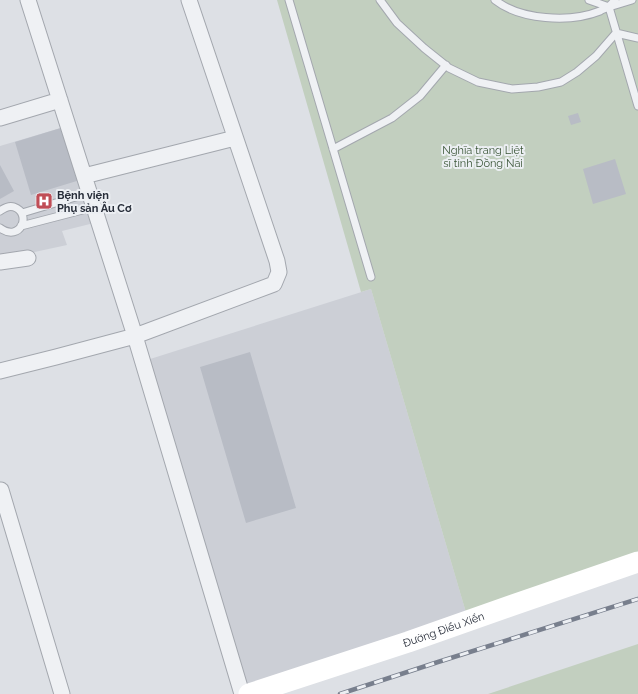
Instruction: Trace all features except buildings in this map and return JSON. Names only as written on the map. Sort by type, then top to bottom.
[{"type":"street","points":[[28,0],[135,336],[242,694]]},
{"type":"street","points":[[0,371],[135,336],[274,284],[280,272],[277,261],[189,0]]},
{"type":"street","points":[[0,118],[60,100]]},
{"type":"street","points":[[84,176],[235,138]]},
{"type":"street","points":[[0,262],[28,258]]},
{"type":"street","points":[[1,490],[62,694]]},
{"type":"street","name":"Đường Điểu Xiển","points":[[249,694],[408,642],[638,562]]},
{"type":"lane","points":[[289,0],[371,277]]},
{"type":"lane","points":[[380,0],[397,23],[424,48],[449,68],[478,82],[512,90],[538,87],[561,82],[577,72],[596,56],[616,33]]},
{"type":"lane","points":[[495,0],[501,5],[524,14],[554,18],[576,17],[591,14],[632,0]]},
{"type":"lane","points":[[589,0],[608,7]]},
{"type":"lane","points":[[608,7],[615,0]]},
{"type":"lane","points":[[608,7],[638,106]]},
{"type":"lane","points":[[616,33],[638,38]]},
{"type":"lane","points":[[333,150],[392,118],[420,96],[446,65]]},
{"type":"lane","points":[[22,213],[91,200]]},
{"type":"lane","points":[[0,228],[5,232],[11,233],[17,231],[22,226],[91,200]]},
{"type":"lane","points":[[0,211],[6,207],[12,206],[18,208],[22,213],[24,220],[22,226]]},
{"type":"shaded area","name":"Bệnh viện Phụ sản Âu Cơ","points":[[64,127],[94,223],[62,231],[67,245],[30,253],[0,257],[0,146]]},
{"type":"shaded area","points":[[371,289],[467,616],[246,690],[147,360]]},
{"type":"green space","name":"Nghĩa trang Liệt sĩ tỉnh Đồng Nai","points":[[277,0],[638,0],[638,558],[467,616],[371,289],[361,292]]},
{"type":"green space","points":[[638,644],[638,694],[488,694]]},
{"type":"railway","points":[[340,694],[638,599]]},
{"type":"place","name":"Bệnh viện Phụ sản Âu Cơ","points":[[44,201]]}]
